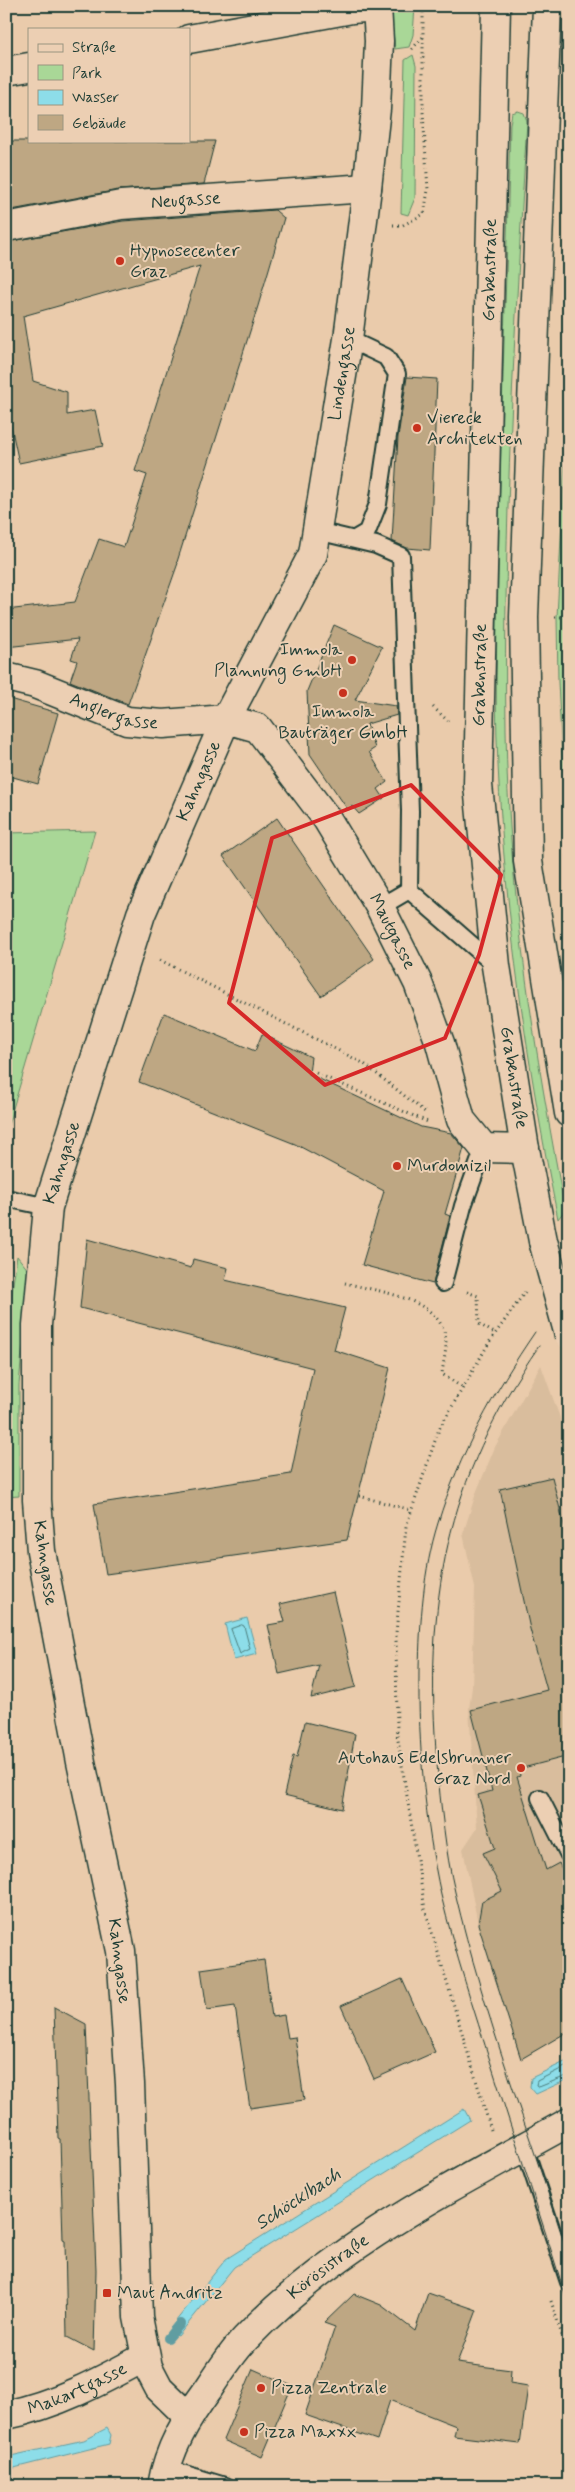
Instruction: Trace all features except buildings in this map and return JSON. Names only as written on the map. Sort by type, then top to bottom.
[{"type":"street","points":[[190,39],[377,6]]},
{"type":"street","name":"Lindengasse","points":[[226,719],[313,554],[348,339],[367,188],[376,109],[379,41],[377,6]]},
{"type":"street","name":"Grabenstraße","points":[[496,6],[478,785],[496,966],[525,1149],[543,1241],[569,1335]]},
{"type":"street","points":[[547,6],[524,617],[528,862],[569,1113]]},
{"type":"street","points":[[6,71],[28,67]]},
{"type":"street","name":"Neugasse","points":[[6,227],[120,205],[367,188]]},
{"type":"street","name":"Anglergasse","points":[[6,677],[34,684],[127,720],[163,724],[226,719]]},
{"type":"street","name":"Mautgasse","points":[[226,719],[258,728],[327,819],[380,907],[418,983],[440,1043],[461,1120],[484,1148]]},
{"type":"street","name":"Kahngasse","points":[[151,2371],[138,2317],[130,2084],[121,1951],[81,1762],[41,1551],[37,1500],[37,1325],[48,1207],[141,914],[226,719]]},
{"type":"street","points":[[484,1148],[525,1149]]},
{"type":"street","name":"Körösistraße","points":[[163,2477],[189,2417],[244,2340],[286,2300],[369,2238],[524,2146],[569,2122]]},
{"type":"street","points":[[151,2371],[189,2417]]},
{"type":"street","name":"Makartgasse","points":[[6,2415],[35,2409],[151,2371]]},
{"type":"lane","points":[[348,339],[386,356],[397,374],[378,504],[368,532],[356,539]]},
{"type":"lane","points":[[317,531],[356,539],[401,556],[410,811],[410,890],[496,966]]},
{"type":"lane","points":[[380,907],[410,890]]},
{"type":"lane","points":[[443,1283],[462,1206],[484,1148]]},
{"type":"lane","points":[[6,1198],[48,1207]]},
{"type":"lane","points":[[540,1798],[569,1855]]},
{"type":"lane","points":[[524,2146],[569,2282]]},
{"type":"lane","points":[[163,2477],[225,2486]]},
{"type":"path","points":[[391,225],[403,225],[424,214],[428,190],[423,112],[423,6]]},
{"type":"path","points":[[438,712],[450,723]]},
{"type":"path","points":[[131,944],[363,1064],[428,1115],[437,1126],[316,1074]]},
{"type":"path","points":[[345,1283],[418,1303],[432,1312],[443,1326],[446,1343],[442,1374],[463,1388]]},
{"type":"path","points":[[461,1291],[478,1296],[479,1324],[496,1334]]},
{"type":"path","points":[[492,2131],[425,1909],[397,1734],[396,1633],[406,1527],[439,1428],[496,1334],[525,1291]]},
{"type":"path","points":[[359,1496],[411,1510]]},
{"type":"path","points":[[96,2486],[116,2484]]},
{"type":"highlighted area","points":[[411,785],[501,875],[479,955],[445,1038],[325,1085],[229,1003],[272,838]]},
{"type":"shaded area","name":"Autohaus Edelsbrunner Graz Nord","points":[[541,1365],[569,1443],[569,2031],[521,2059],[478,1924],[463,1849],[477,1828],[469,1709],[472,1687],[475,1588],[463,1534],[476,1493],[495,1447]]},
{"type":"green space","points":[[390,6],[415,6],[413,35],[409,47],[395,49]]},
{"type":"green space","points":[[413,55],[416,66],[415,198],[408,215],[401,213],[405,60]]},
{"type":"green space","points":[[518,111],[524,113],[527,121],[514,349],[508,501],[506,730],[508,791],[512,851],[525,972],[543,1091],[565,1210],[558,1219],[519,993],[506,879],[498,765],[496,676],[510,124],[512,113]]},
{"type":"green space","points":[[569,381],[569,888],[558,682],[557,617]]},
{"type":"green space","points":[[95,831],[6,1132],[6,833]]},
{"type":"green space","points":[[17,1256],[29,1271],[19,1385],[19,1496],[6,1497],[6,1333]]},
{"type":"water","points":[[247,1618],[257,1654],[234,1660],[225,1624]]},
{"type":"water","points":[[569,2060],[569,2079],[536,2094],[530,2087],[531,2078]]},
{"type":"water","name":"Schöcklbach","points":[[464,2109],[470,2120],[234,2267],[178,2336],[167,2332],[226,2259]]},
{"type":"water","points":[[107,2428],[111,2435],[109,2444],[6,2470],[6,2457],[84,2440]]},
{"type":"waterway","name":"Schöcklbach","points":[[168,2338],[180,2324]]},
{"type":"tram line","points":[[535,1332],[479,1424],[456,1472],[438,1523],[429,1559],[421,1615],[419,1670],[420,1727],[427,1812],[435,1867],[446,1917],[569,2307]]},
{"type":"tram line","points":[[539,1346],[507,1396],[482,1445],[462,1495],[448,1545],[439,1596],[434,1649],[434,1705],[442,1812],[455,1892],[494,2030],[569,2258]]},
{"type":"place","name":"Hypnosecenter Graz","points":[[120,261]]},
{"type":"place","name":"Viereck Architekten","points":[[417,428]]},
{"type":"place","name":"Immola Plannung GmbH","points":[[352,660]]},
{"type":"place","name":"Immola Bauträger GmbH","points":[[343,693]]},
{"type":"place","name":"Murdomizil","points":[[397,1166]]},
{"type":"place","name":"Autohaus Edelsbrunner Graz Nord","points":[[521,1768]]},
{"type":"place","name":"Maut Andritz","points":[[107,2293]]},
{"type":"place","name":"Pizza Zentrale","points":[[261,2388]]},
{"type":"place","name":"Pizza Maxxx","points":[[244,2432]]}]
